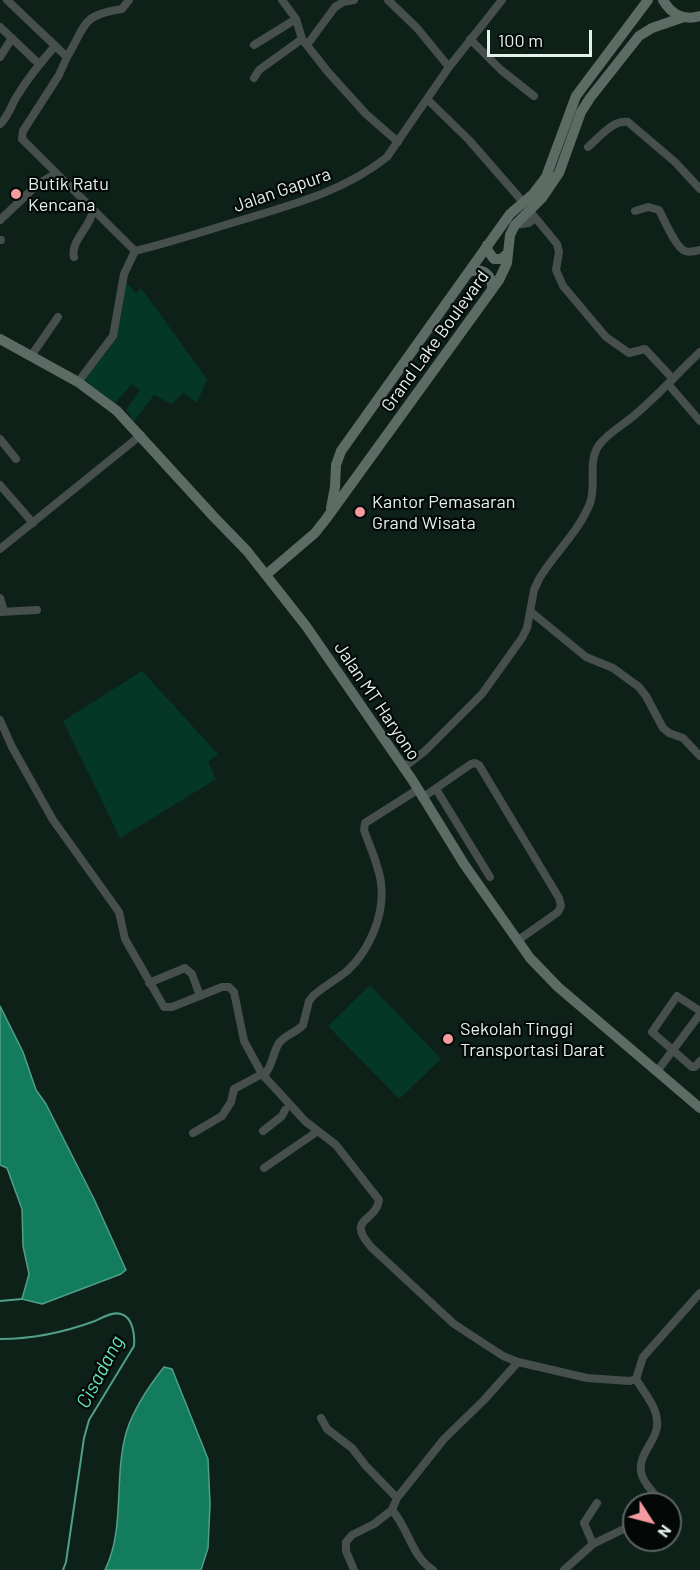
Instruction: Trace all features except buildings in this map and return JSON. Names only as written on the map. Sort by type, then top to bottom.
[{"type":"street","points":[[7,0],[67,57]]},
{"type":"street","points":[[78,382],[113,336],[124,274],[135,251],[55,174],[24,142],[22,136],[55,82],[85,23],[95,15],[122,9],[129,0]]},
{"type":"street","points":[[282,0],[296,19],[305,42],[348,96],[398,142]]},
{"type":"street","points":[[254,78],[259,70],[305,42],[335,6],[354,0]]},
{"type":"street","points":[[388,0],[417,28],[449,67]]},
{"type":"street","name":"Jalan Gapura","points":[[135,251],[172,242],[328,192],[374,167],[387,157],[449,67],[502,0]]},
{"type":"street","name":"Grand Lake Boulevard","points":[[529,210],[546,177],[581,87],[648,0]]},
{"type":"street","points":[[663,0],[675,14],[684,17]]},
{"type":"street","name":"Grand Lake Boulevard","points":[[267,574],[309,539],[327,519],[492,290],[504,272],[510,235],[515,225],[542,198],[559,173],[581,112],[630,45],[652,28],[684,17],[700,16]]},
{"type":"street","points":[[254,45],[296,19]]},
{"type":"street","points":[[0,27],[39,64]]},
{"type":"street","points":[[0,57],[12,38]]},
{"type":"street","points":[[470,39],[534,96]]},
{"type":"street","points":[[0,124],[39,64],[55,46]]},
{"type":"street","points":[[428,100],[470,140],[557,244],[559,252],[556,270],[563,285],[606,336],[627,352],[645,349],[700,421]]},
{"type":"street","points":[[588,147],[611,127],[621,121],[628,122],[675,162],[700,189]]},
{"type":"street","points":[[0,220],[38,184],[55,174]]},
{"type":"street","points":[[635,211],[648,207],[658,210],[683,251],[700,250]]},
{"type":"street","points":[[74,257],[73,249],[92,218],[93,210]]},
{"type":"street","name":"Grand Lake Boulevard","points":[[327,519],[334,502],[336,465],[341,452],[510,214],[529,210]]},
{"type":"street","points":[[487,245],[494,259],[501,259],[508,253]]},
{"type":"street","points":[[469,272],[477,270],[488,274],[492,290]]},
{"type":"street","points":[[31,356],[58,317]]},
{"type":"street","name":"Jalan MT Haryono","points":[[0,339],[78,382],[117,411],[141,435],[267,574],[306,626],[404,768],[517,941],[558,987],[700,1108]]},
{"type":"street","points":[[404,768],[425,751],[482,694],[522,638],[527,628],[539,579],[590,505],[593,493],[595,452],[611,432],[636,414],[700,352]]},
{"type":"street","points":[[0,549],[141,435]]},
{"type":"street","points":[[0,439],[16,459]]},
{"type":"street","points":[[0,485],[3,495],[33,523]]},
{"type":"street","points":[[0,598],[2,612],[37,610]]},
{"type":"street","points":[[530,611],[586,657],[613,668],[639,687],[663,728],[683,738],[700,756]]},
{"type":"street","points":[[0,720],[12,747],[53,820],[119,912],[125,939],[149,983],[166,1008],[222,987],[233,991],[244,1041],[263,1075],[286,1106],[336,1145],[379,1200],[377,1206],[360,1227],[370,1247],[454,1324],[503,1356],[518,1362],[587,1378],[630,1381],[636,1379]]},
{"type":"street","points":[[193,1133],[222,1116],[231,1102],[234,1089],[263,1075],[272,1063],[279,1043],[303,1025],[309,1001],[357,961],[374,931],[379,915],[381,882],[364,830],[365,823],[419,794],[436,789],[475,763],[479,765],[560,898],[561,906],[558,912],[517,941]]},
{"type":"street","points":[[436,789],[490,877]]},
{"type":"street","points":[[149,983],[185,968],[192,974],[200,996]]},
{"type":"street","points":[[658,1070],[672,1050],[700,1012],[676,997],[652,1032],[672,1050],[692,1067],[695,1067],[700,1060]]},
{"type":"street","points":[[263,1131],[282,1116],[286,1106]]},
{"type":"street","points":[[264,1168],[318,1131]]},
{"type":"street","points":[[652,1492],[641,1471],[644,1454],[657,1429],[657,1420],[636,1379],[643,1357],[700,1293]]},
{"type":"street","points":[[354,1570],[346,1551],[346,1542],[352,1535],[374,1524],[392,1510],[397,1498],[444,1439],[484,1400],[518,1362]]},
{"type":"street","points":[[321,1418],[327,1429],[352,1448],[397,1498]]},
{"type":"street","points":[[594,1544],[585,1523],[597,1503]]},
{"type":"street","points":[[392,1510],[402,1523],[417,1555],[433,1570]]},
{"type":"street","points":[[564,1570],[594,1544],[622,1530]]},
{"type":"shaded area","points":[[126,282],[136,293],[141,288],[207,379],[197,403],[183,393],[172,404],[154,395],[134,421],[126,410],[140,390],[132,384],[115,403],[84,380],[111,346],[120,321]]},
{"type":"shaded area","points":[[142,671],[218,754],[208,762],[216,779],[120,838],[63,721]]},
{"type":"shaded area","points":[[370,985],[441,1059],[399,1099],[328,1026]]},
{"type":"shaded area","points":[[0,1006],[23,1052],[36,1090],[46,1104],[94,1199],[126,1270],[121,1274],[42,1304],[22,1299],[29,1274],[23,1246],[22,1209],[7,1168],[0,1165]]},
{"type":"shaded area","points":[[164,1367],[172,1369],[208,1459],[210,1504],[208,1548],[201,1570],[105,1570],[115,1536],[123,1447],[127,1430],[143,1397]]},
{"type":"waterway","points":[[0,1301],[22,1299]]},
{"type":"waterway","name":"Cisadang","points":[[0,1339],[60,1332],[115,1313],[125,1316],[132,1327],[134,1346],[89,1420],[84,1438],[63,1570]]},
{"type":"place","name":"Butik Ratu Kencana","points":[[16,194]]},
{"type":"place","name":"Kantor Pemasaran Grand Wisata","points":[[360,512]]},
{"type":"place","name":"Sekolah Tinggi Transportasi Darat","points":[[448,1039]]}]
